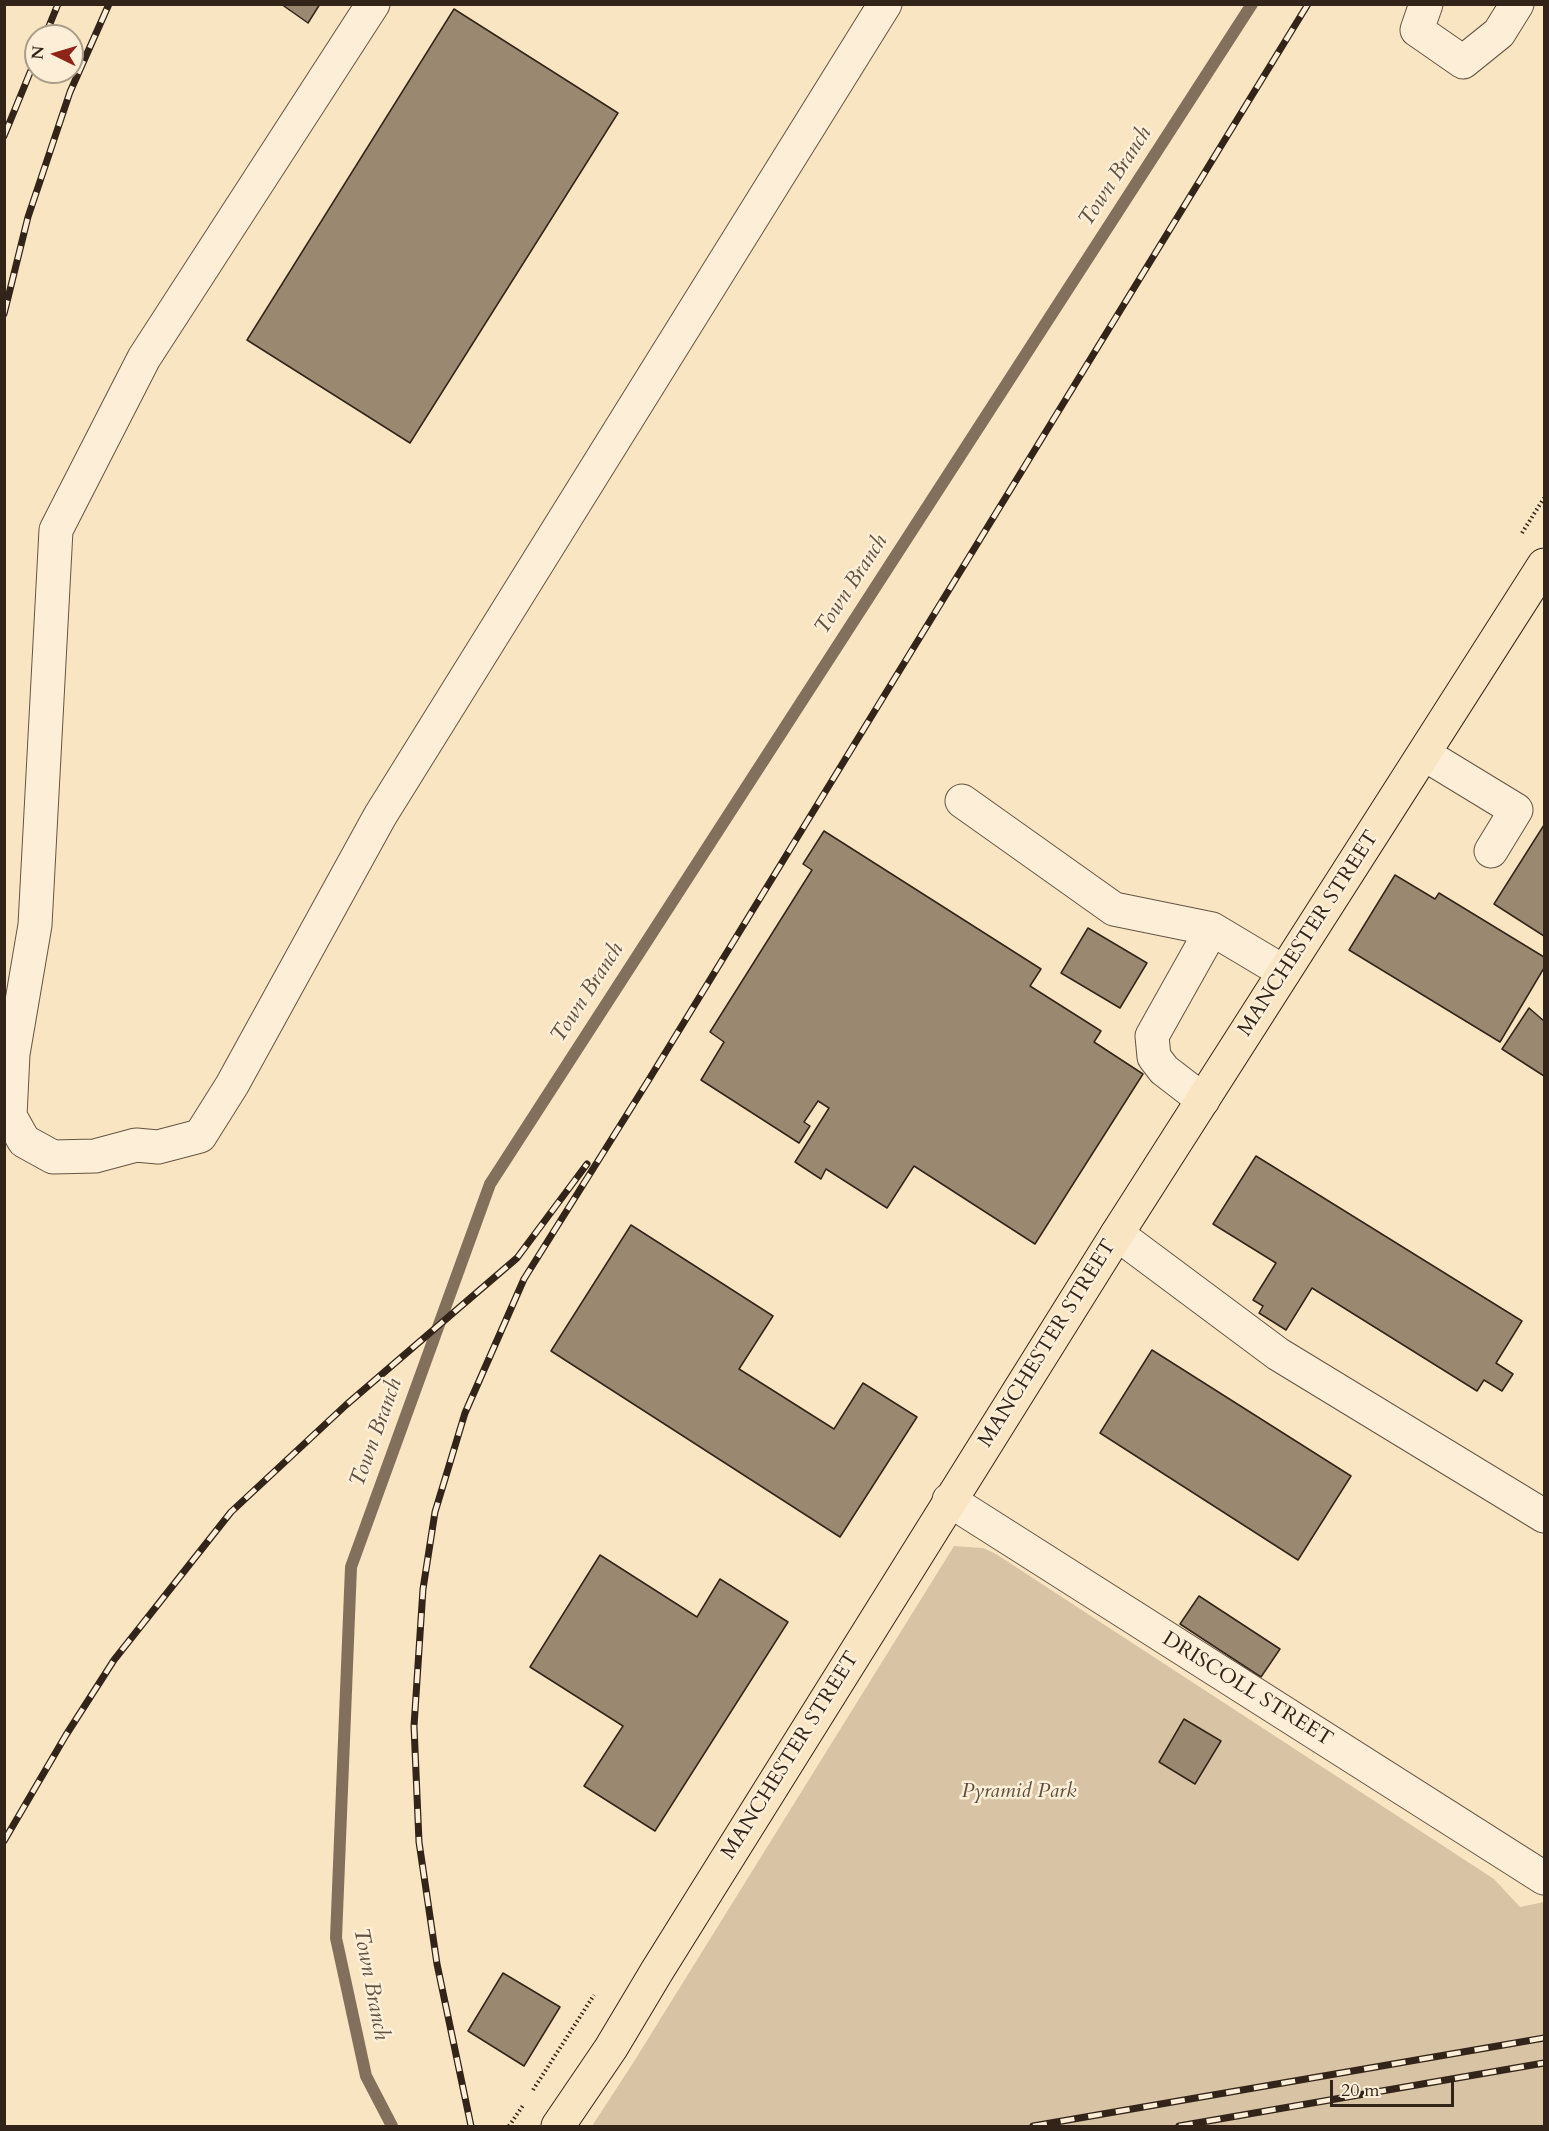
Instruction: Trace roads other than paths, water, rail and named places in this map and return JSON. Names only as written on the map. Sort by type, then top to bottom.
[{"type":"main road","name":"MANCHESTER STREET","points":[[558,2127],[611,2048],[949,1500],[1117,1234],[1424,754],[1542,576]]},
{"type":"street","points":[[373,4],[144,358],[56,530],[35,925],[13,1054],[10,1116],[24,1141],[53,1157],[95,1156],[136,1145],[158,1147],[200,1136],[232,1085],[380,816],[885,4]]},
{"type":"street","points":[[1426,4],[1417,30],[1464,62],[1499,33],[1517,4]]},
{"type":"street","points":[[1424,754],[1516,810],[1491,851]]},
{"type":"street","points":[[962,801],[1114,909],[1212,929],[1284,972]]},
{"type":"street","points":[[1203,1100],[1164,1070],[1154,1057],[1152,1036],[1212,929]]},
{"type":"street","points":[[1117,1234],[1278,1354],[1545,1516]]},
{"type":"street","name":"DRISCOLL STREET","points":[[949,1500],[1545,1878]]},
{"type":"waterway","name":"Town Branch","points":[[392,2126],[366,2076],[336,1938],[351,1567],[490,1184],[1252,4]]},
{"type":"railway","points":[[50,24],[58,4]]},
{"type":"railway","points":[[4,314],[28,217],[70,92],[109,4]]},
{"type":"railway","points":[[471,2126],[437,1964],[419,1842],[414,1726],[423,1589],[435,1512],[465,1413],[524,1279],[648,1081],[1308,4]]},
{"type":"railway","points":[[4,136],[25,84]]},
{"type":"railway","points":[[4,1841],[66,1735],[114,1660],[231,1512],[346,1405],[517,1258],[587,1164]]},
{"type":"railway","points":[[1033,2126],[1544,2038]]},
{"type":"railway","points":[[1179,2126],[1544,2063]]},
{"type":"park label","name":"Pyramid Park","points":[[1019,1792]]}]
